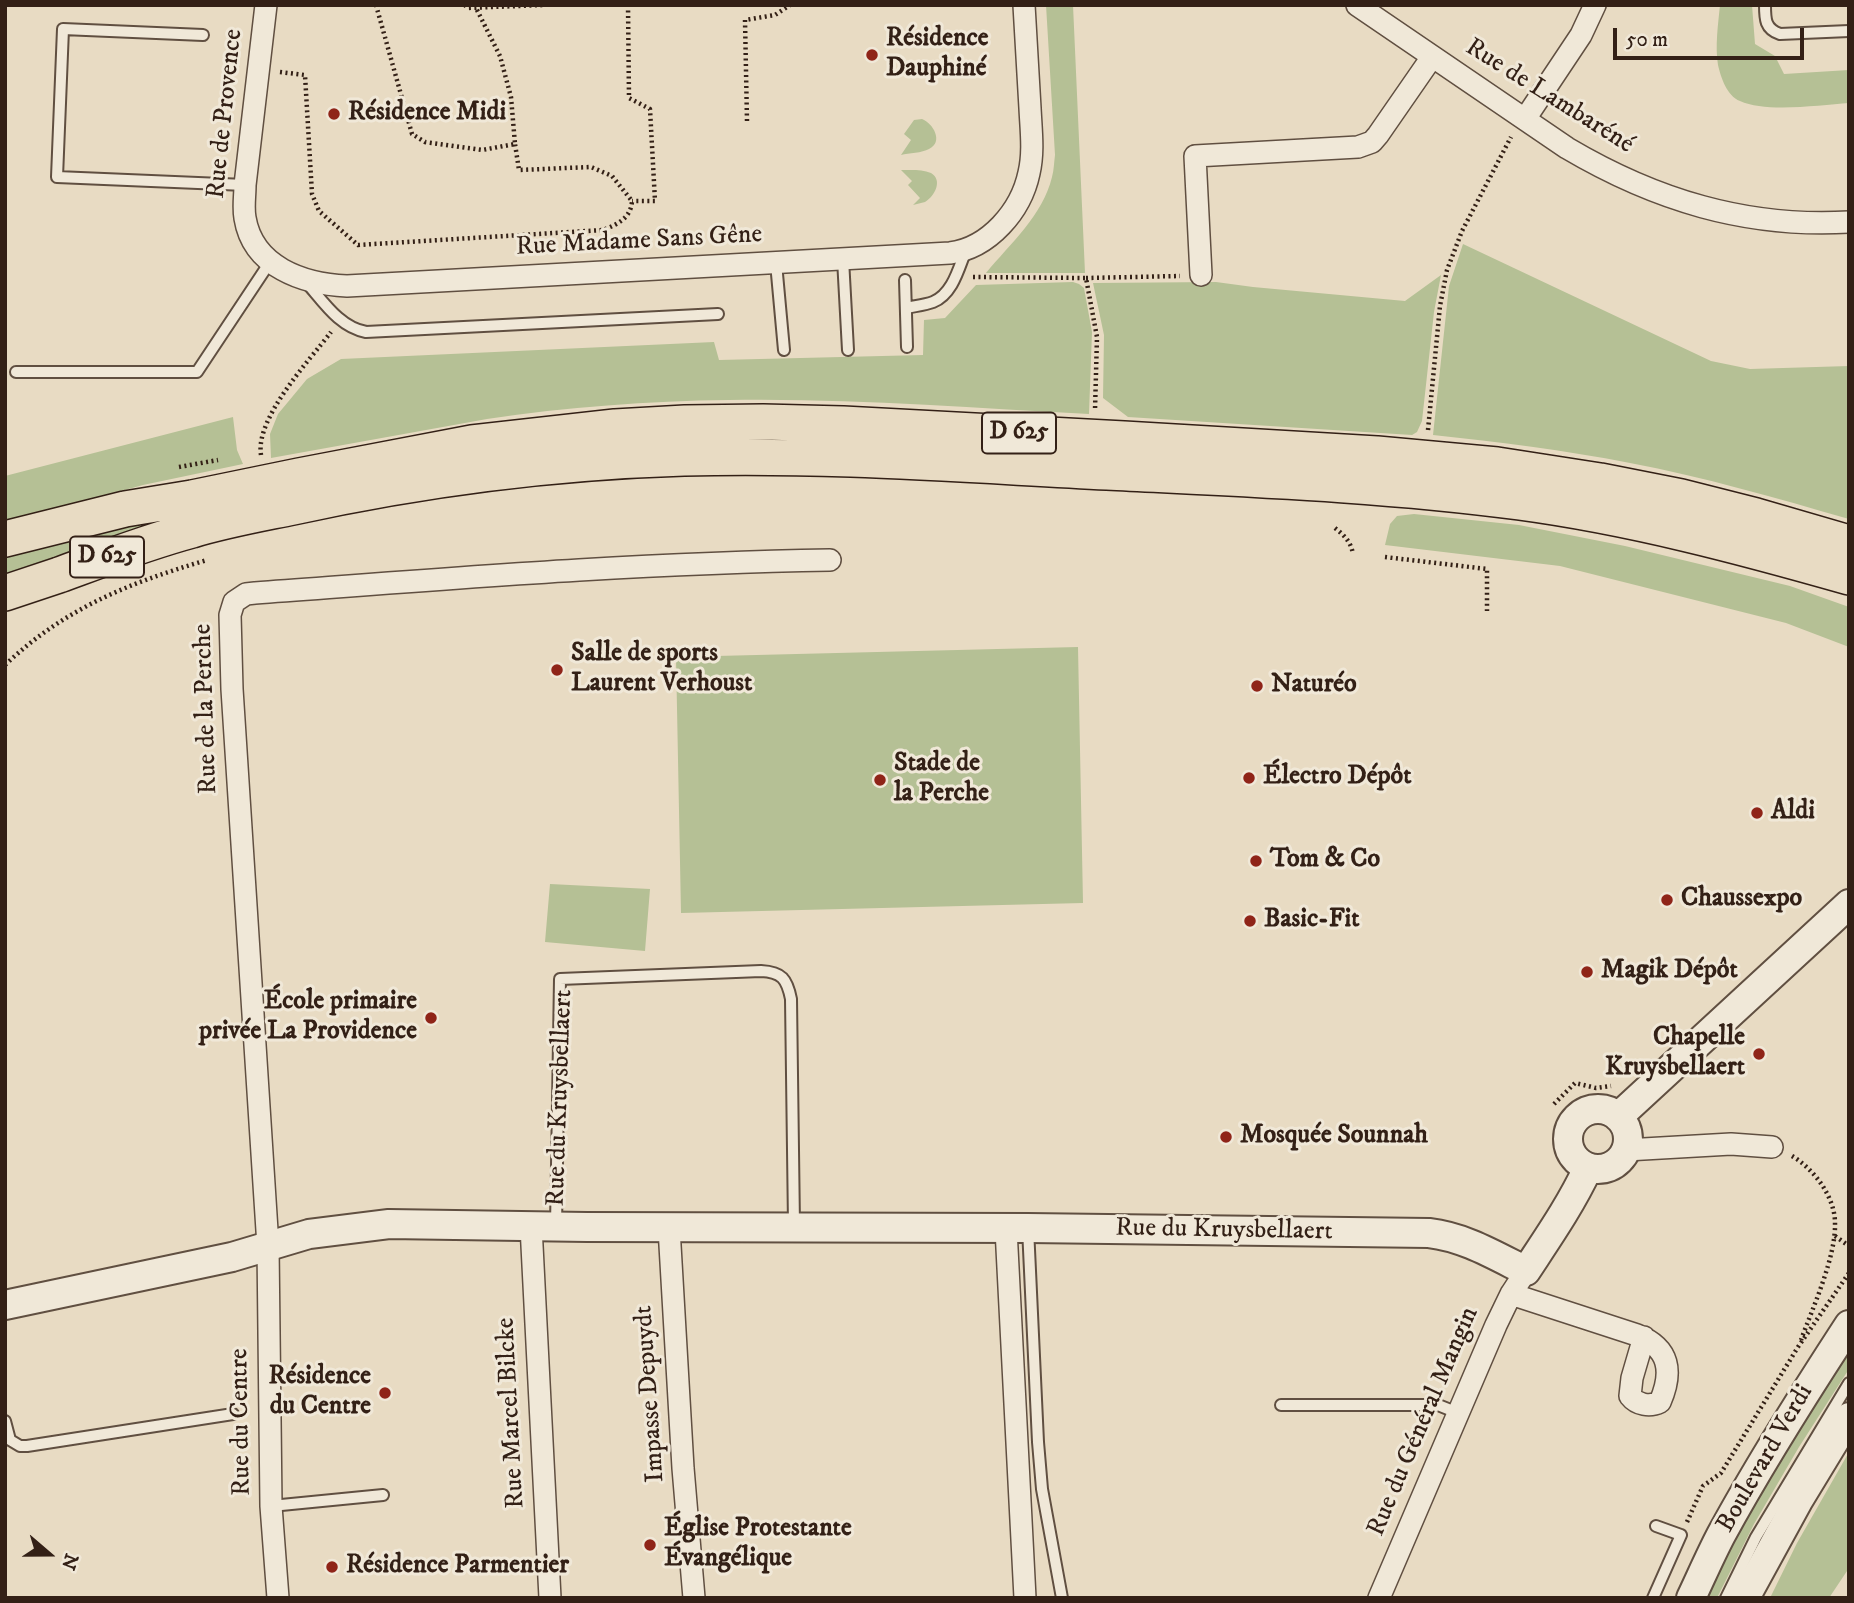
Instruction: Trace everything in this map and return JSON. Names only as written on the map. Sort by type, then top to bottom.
[{"type":"main road","name":"D 625","points":[[5,539],[103,513],[452,447],[568,432],[706,423],[843,424],[1377,454],[1497,465],[1600,481],[1681,498],[1849,543]]},
{"type":"main road","name":"D 625","points":[[5,593],[188,531],[374,491],[456,478],[580,465],[677,458],[763,457],[849,458],[1146,474],[1460,495],[1534,504],[1639,523],[1849,577]]},
{"type":"street","name":"Rue de Provence","points":[[266,5],[244,204],[246,225],[256,245],[270,262]]},
{"type":"street","name":"Rue Madame Sans Gêne","points":[[270,262],[304,280],[347,286],[966,250],[985,240],[1004,221],[1021,197],[1031,165],[1024,5]]},
{"type":"street","name":"Rue de Lambaréné","points":[[1357,5],[1567,148],[1653,190],[1726,214],[1807,223],[1849,222]]},
{"type":"street","points":[[1525,119],[1581,35],[1595,5]]},
{"type":"street","points":[[1201,275],[1195,156],[1366,145],[1372,142],[1385,126],[1432,57]]},
{"type":"street","name":"Rue de la Perche","points":[[268,1246],[232,689],[230,615],[234,602],[247,594],[255,593],[486,576],[703,562],[830,560]]},
{"type":"street","points":[[1618,1117],[1849,904]]},
{"type":"street","points":[[1594,1109],[1618,1117],[1627,1132],[1626,1150],[1611,1166],[1588,1168],[1577,1161],[1569,1150],[1568,1136],[1572,1123],[1581,1114],[1594,1109]]},
{"type":"street","points":[[1626,1150],[1731,1144],[1772,1147]]},
{"type":"street","points":[[1588,1168],[1576,1196],[1519,1283],[1644,1337]]},
{"type":"street","name":"Rue du Kruysbellaert","points":[[5,1306],[232,1257],[309,1234],[372,1226],[1017,1228],[1429,1233],[1466,1241],[1519,1283]]},
{"type":"street","name":"Rue Marcel Bilcke","points":[[543,1226],[550,1598]]},
{"type":"street","name":"Impasse Depuydt","points":[[668,1228],[694,1598]]},
{"type":"street","points":[[1017,1228],[1025,1598]]},
{"type":"street","name":"Rue du Centre","points":[[268,1246],[271,1506],[278,1598]]},
{"type":"street","name":"Rue du Général Mangin","points":[[1379,1598],[1458,1413],[1519,1283]]},
{"type":"street","name":"Boulevard Verdi","points":[[1691,1598],[1746,1490],[1849,1325]]},
{"type":"street","name":"Boulevard Verdi","points":[[1745,1598],[1798,1501],[1849,1417]]},
{"type":"lane","points":[[1765,5],[1767,26],[1780,34],[1849,31]]},
{"type":"lane","points":[[203,35],[64,29],[57,177],[246,184]]},
{"type":"lane","points":[[906,308],[939,299],[955,277],[966,250]]},
{"type":"lane","points":[[843,259],[848,350]]},
{"type":"lane","points":[[16,372],[197,372],[270,262]]},
{"type":"lane","points":[[776,263],[784,350]]},
{"type":"lane","points":[[304,280],[340,320],[356,330],[366,332],[718,314]]},
{"type":"lane","points":[[905,280],[907,347]]},
{"type":"lane","name":"Rue du Kruysbellaert","points":[[543,1226],[560,979],[761,971],[779,974],[789,988],[791,999],[794,1228]]},
{"type":"lane","points":[[1017,1228],[1042,1489],[1062,1598]]},
{"type":"lane","name":"Boulevard Verdi","points":[[1726,1598],[1762,1526],[1849,1383]]},
{"type":"lane","points":[[1281,1405],[1438,1405],[1458,1413]]},
{"type":"lane","points":[[5,1421],[10,1440],[20,1446],[27,1446],[233,1414]]},
{"type":"lane","points":[[271,1506],[383,1495]]},
{"type":"lane","points":[[1653,1598],[1681,1535],[1656,1526]]},
{"type":"path","points":[[376,5],[412,134],[425,142],[482,150],[515,144]]},
{"type":"path","points":[[464,5],[467,8],[544,5]]},
{"type":"path","points":[[628,5],[629,98],[650,109],[655,201],[632,201]]},
{"type":"path","points":[[747,121],[745,20],[775,15],[790,5]]},
{"type":"path","points":[[271,71],[305,75],[312,194],[319,211],[358,245],[603,230],[621,222],[632,210],[632,201],[612,176],[591,167],[519,170],[511,97],[500,56],[476,8]]},
{"type":"path","points":[[1427,442],[1440,306],[1447,270],[1462,231],[1505,147],[1525,119]]},
{"type":"path","points":[[955,277],[1201,275]]},
{"type":"path","points":[[1086,278],[1097,337],[1095,421]]},
{"type":"path","points":[[265,483],[260,450],[267,419],[340,320]]},
{"type":"path","points":[[1335,528],[1344,534],[1353,554]]},
{"type":"path","points":[[1385,557],[1487,569],[1487,611]]},
{"type":"path","points":[[5,666],[34,640],[86,606],[135,583],[209,559]]},
{"type":"path","points":[[1772,1147],[1797,1159],[1819,1181],[1834,1212],[1835,1236],[1798,1347]]},
{"type":"path","points":[[1835,1236],[1849,1246]]},
{"type":"path","points":[[1681,1535],[1703,1486],[1721,1473],[1798,1347],[1849,1273]]},
{"type":"green space","points":[[1046,5],[1073,5],[1085,273],[986,273],[1033,216],[1048,191],[1053,174],[1055,155]]},
{"type":"green space","points":[[1720,5],[1752,5],[1755,44],[1775,56],[1784,74],[1849,70],[1849,103],[1764,107],[1735,99],[1725,86],[1718,65]]},
{"type":"green space","points":[[922,119],[933,128],[936,142],[926,150],[901,155],[911,140],[904,134],[914,120]]},
{"type":"green space","points":[[901,170],[924,171],[935,176],[937,184],[932,196],[925,202],[913,205],[920,198],[908,185],[912,181]]},
{"type":"green space","points":[[1463,244],[1711,361],[1750,369],[1849,366],[1849,519],[1740,488],[1605,458],[1433,435],[1449,286]]},
{"type":"green space","points":[[1441,275],[1434,312],[1422,421],[1417,432],[1412,435],[1128,417],[1103,398],[1104,335],[1093,283],[1216,282],[1405,301]]},
{"type":"green space","points":[[1073,282],[1084,288],[1092,332],[1089,414],[819,400],[638,403],[487,419],[271,458],[270,434],[278,414],[307,379],[341,359],[714,342],[719,360],[923,355],[924,320],[945,318],[976,285]]},
{"type":"green space","points":[[233,417],[237,450],[243,464],[143,485],[5,523],[5,476]]},
{"type":"green space","points":[[1414,514],[1519,525],[1625,546],[1790,586],[1849,607],[1849,647],[1786,623],[1560,566],[1385,545],[1390,524],[1397,516]]},
{"type":"green space","points":[[219,515],[5,578],[5,554],[136,519]]},
{"type":"green space","name":"Stade de la Perche","points":[[1078,647],[1083,903],[681,913],[676,657]]},
{"type":"green space","points":[[550,884],[650,889],[645,951],[545,942]]},
{"type":"green space","points":[[1849,1350],[1849,1369],[1754,1524],[1717,1598],[1706,1598],[1773,1471]]},
{"type":"green space","points":[[1849,1452],[1849,1568],[1829,1598],[1770,1598],[1797,1543]]},
{"type":"place","name":"Résidence Dauphiné","points":[[872,55]]},
{"type":"place","name":"Résidence Midi","points":[[334,114]]},
{"type":"place","name":"Salle de sports Laurent Verhoust","points":[[557,670]]},
{"type":"place","name":"Naturéo","points":[[1257,686]]},
{"type":"place","name":"Électro Dépôt","points":[[1249,778]]},
{"type":"place","name":"Stade de la Perche","points":[[880,780]]},
{"type":"place","name":"Aldi","points":[[1757,813]]},
{"type":"place","name":"Tom & Co","points":[[1256,861]]},
{"type":"place","name":"Chaussexpo","points":[[1667,900]]},
{"type":"place","name":"Basic-Fit","points":[[1250,921]]},
{"type":"place","name":"Magik Dépôt","points":[[1587,972]]},
{"type":"place","name":"École primaire privée La Providence","points":[[431,1018]]},
{"type":"place","name":"Chapelle Kruysbellaert","points":[[1759,1054]]},
{"type":"place","name":"Mosquée Sounnah","points":[[1226,1137]]},
{"type":"place","name":"Résidence du Centre","points":[[385,1393]]},
{"type":"place","name":"Église Protestante Évangélique","points":[[650,1545]]},
{"type":"place","name":"Résidence Parmentier","points":[[332,1567]]}]
